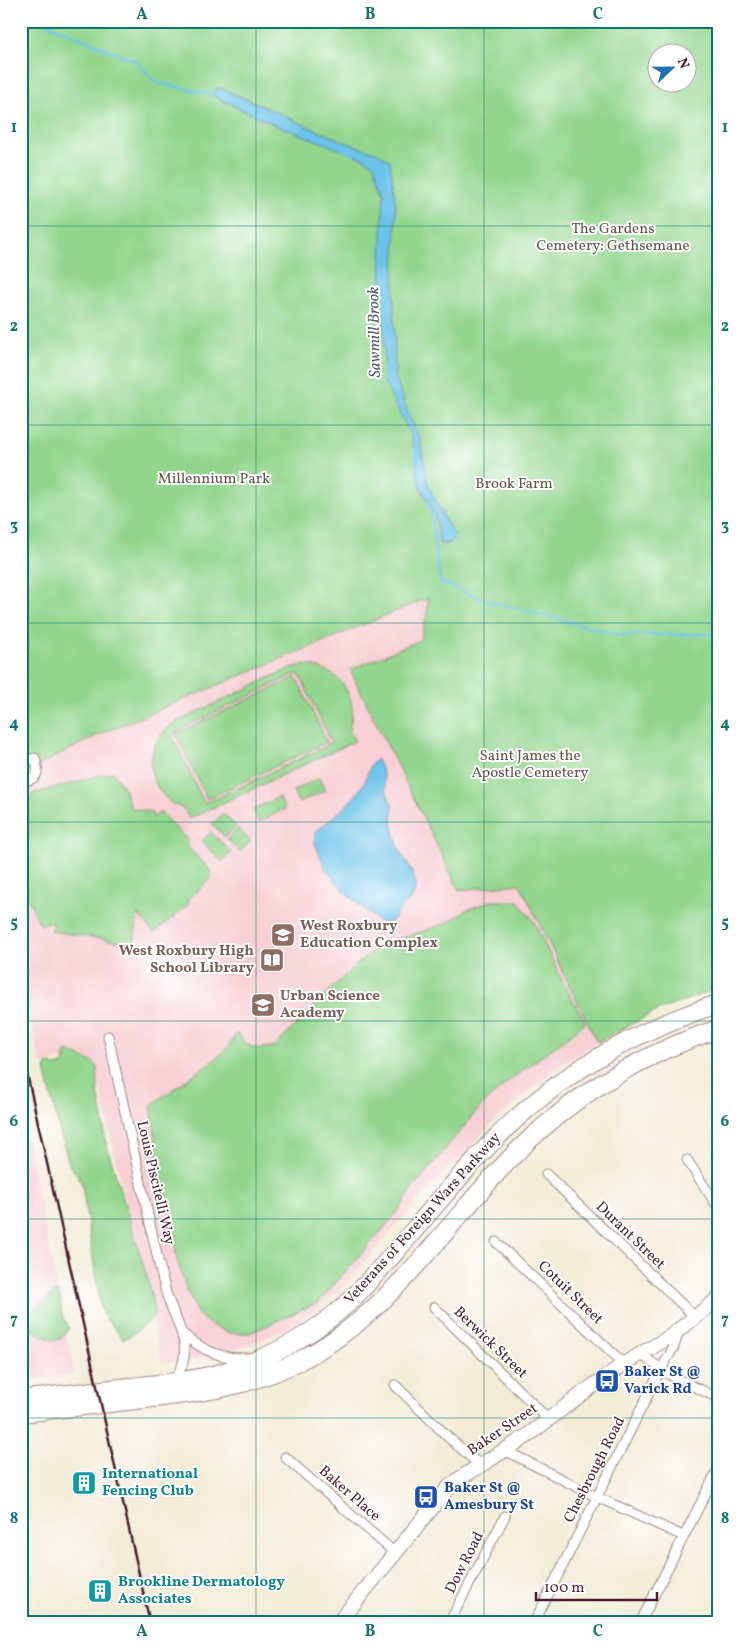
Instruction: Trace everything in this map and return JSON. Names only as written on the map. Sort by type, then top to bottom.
[{"type":"highway","name":"Veterans of Foreign Wars Parkway","points":[[21,1400],[173,1383],[221,1373],[265,1357],[310,1332],[345,1306],[481,1154],[512,1122],[545,1094],[569,1076],[638,1035],[718,1004]]},
{"type":"highway","name":"Veterans of Foreign Wars Parkway","points":[[21,1413],[208,1392],[242,1384],[282,1370],[328,1345],[369,1314],[390,1294],[506,1162],[559,1114],[608,1080],[646,1059],[686,1040],[718,1030]]},
{"type":"highway","points":[[451,1187],[469,1204]]},
{"type":"street","points":[[21,762],[35,758],[38,770],[35,777],[30,781],[21,781]]},
{"type":"street","name":"Louis Piscitelli Way","points":[[108,1036],[161,1273],[167,1295],[183,1334],[184,1361],[181,1372],[173,1383]]},
{"type":"street","points":[[687,1160],[718,1207]]},
{"type":"street","name":"Durant Street","points":[[546,1174],[695,1317]]},
{"type":"street","name":"Cotuit Street","points":[[496,1242],[624,1364]]},
{"type":"street","name":"Baker Street","points":[[338,1623],[449,1487],[527,1436],[624,1364],[671,1336],[718,1299]]},
{"type":"street","name":"Berwick Street","points":[[434,1307],[548,1419]]},
{"type":"street","name":"Chesbrough Road","points":[[534,1623],[596,1497],[674,1347],[679,1329]]},
{"type":"street","points":[[183,1334],[196,1345],[217,1355],[232,1359],[265,1357]]},
{"type":"street","points":[[640,1354],[661,1369],[718,1398]]},
{"type":"street","points":[[395,1385],[480,1465]]},
{"type":"street","points":[[504,1450],[596,1497],[683,1536]]},
{"type":"street","name":"Baker Place","points":[[285,1457],[395,1553]]},
{"type":"street","points":[[640,1623],[718,1470]]},
{"type":"street","name":"Dow Road","points":[[449,1623],[505,1516]]},
{"type":"shaded area","name":"West Roxbury Education Complex","points":[[449,589],[475,617],[350,670],[520,884],[597,1042],[556,1068],[492,1123],[423,1195],[341,1288],[317,1308],[292,1325],[262,1340],[196,1359],[162,1363],[98,1079],[74,1063],[60,1059],[41,1066],[21,979],[21,774],[98,735]]},
{"type":"shaded area","points":[[21,1112],[75,1374],[21,1380]]},
{"type":"green space","points":[[21,21],[718,21],[718,988],[657,1011],[597,1042],[520,884],[459,890],[350,670],[420,640],[427,614],[428,598],[98,735],[21,774]]},
{"type":"green space","points":[[302,665],[320,668],[341,683],[350,698],[352,710],[350,731],[355,741],[189,819],[184,809],[166,798],[153,778],[152,758],[159,738],[174,723],[288,669]],"holes":[[[299,674],[331,742],[213,800],[204,802],[172,735],[291,676]]]},
{"type":"green space","points":[[296,677],[327,742],[207,799],[176,734]]},
{"type":"green space","points":[[113,772],[124,789],[131,808],[152,812],[152,818],[160,812],[188,840],[188,848],[211,870],[211,878],[188,900],[188,905],[154,933],[138,914],[134,944],[51,931],[52,921],[40,925],[21,882],[21,802],[31,798],[32,794]]},
{"type":"green space","points":[[319,778],[325,790],[299,803],[293,791]]},
{"type":"green space","points":[[279,797],[285,809],[259,822],[253,810]]},
{"type":"green space","points":[[223,813],[236,826],[225,837],[212,824]]},
{"type":"green space","points":[[238,828],[251,841],[240,852],[227,839]]},
{"type":"green space","points":[[211,832],[231,852],[222,862],[202,841]]},
{"type":"green space","points":[[491,901],[518,901],[533,920],[585,1022],[514,1077],[481,1106],[413,1188],[379,1234],[319,1302],[250,1333],[230,1333],[209,1324],[197,1313],[187,1291],[176,1257],[175,1226],[162,1186],[151,1105],[217,1058],[237,1033],[246,1043],[253,1047],[274,1047],[344,976],[376,947],[447,923],[466,910]]},
{"type":"green space","points":[[67,1051],[93,1062],[97,1066],[98,1092],[105,1140],[147,1277],[153,1304],[154,1316],[132,1335],[123,1339],[101,1311],[82,1184],[77,1174],[70,1167],[45,1069],[47,1065],[51,1064],[61,1066],[65,1061],[65,1053]]},
{"type":"green space","points":[[57,1291],[60,1297],[63,1317],[69,1328],[61,1339],[49,1339],[31,1329],[28,1315]]},
{"type":"water","points":[[218,87],[311,128],[358,147],[376,152],[390,161],[396,207],[395,376],[409,416],[420,439],[428,484],[448,526],[455,535],[449,543],[440,544],[435,516],[420,486],[411,436],[383,380],[385,379],[381,256],[384,193],[374,165],[365,159],[273,124],[211,95]]},
{"type":"water","points":[[377,759],[383,774],[386,791],[393,806],[392,823],[398,847],[412,872],[417,887],[411,899],[402,907],[392,921],[387,923],[380,923],[337,883],[325,868],[314,841],[315,832],[343,809],[356,795],[364,783],[371,764]]},
{"type":"waterway","name":"Sawmill Brook","points":[[40,21],[136,61],[155,82],[213,95]]},
{"type":"waterway","name":"Sawmill Brook","points":[[342,150],[354,154]]},
{"type":"waterway","name":"Sawmill Brook","points":[[384,369],[385,381]]},
{"type":"waterway","name":"Sawmill Brook","points":[[415,450],[416,461]]},
{"type":"waterway","name":"Sawmill Brook","points":[[428,503],[431,512],[440,582],[484,600],[621,635],[718,634]]},
{"type":"railway","points":[[21,1047],[150,1623]]},
{"type":"place","name":"West Roxbury Education Complex","points":[[283,935]]},
{"type":"place","name":"West Roxbury High School Library","points":[[272,960]]},
{"type":"place","name":"Urban Science Academy","points":[[263,1005]]},
{"type":"place","name":"Baker St @ Varick Rd","points":[[607,1381]]},
{"type":"place","name":"International Fencing Club","points":[[84,1483]]},
{"type":"place","name":"Baker St @ Amesbury St","points":[[426,1497]]},
{"type":"place","name":"Brookline Dermatology Associates","points":[[100,1591]]},
{"type":"park label","name":"The Gardens Cemetery: Gethsemane","points":[[613,238]]},
{"type":"park label","name":"Millennium Park","points":[[214,479]]},
{"type":"park label","name":"Brook Farm","points":[[514,484]]},
{"type":"park label","name":"Saint James the Apostle Cemetery","points":[[530,764]]}]
